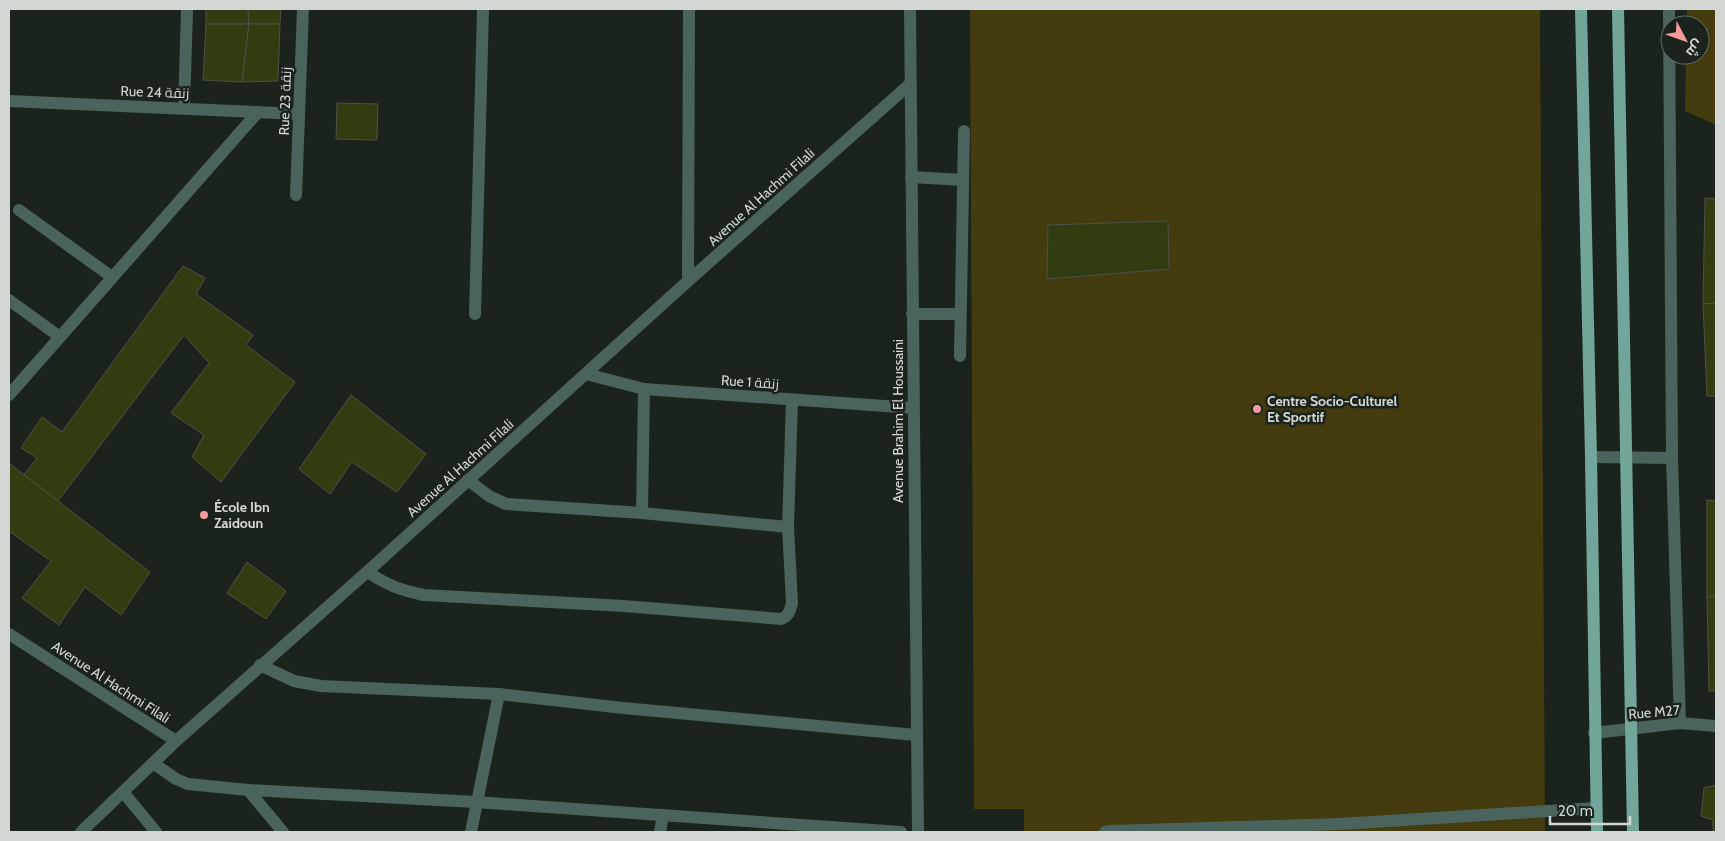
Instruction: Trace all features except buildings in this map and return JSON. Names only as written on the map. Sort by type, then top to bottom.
[{"type":"main road","points":[[1581,9],[1592,457],[1596,832]]},
{"type":"main road","points":[[1618,9],[1633,832]]},
{"type":"street","points":[[184,108],[186,9]]},
{"type":"street","name":"Rue 23 زنقة","points":[[296,195],[303,9]]},
{"type":"street","points":[[475,314],[483,9]]},
{"type":"street","points":[[688,282],[689,9]]},
{"type":"street","name":"Avenue Brahim El Houssaini","points":[[910,9],[912,408],[918,832]]},
{"type":"street","points":[[1669,9],[1672,458],[1680,723]]},
{"type":"street","name":"Avenue Al Hachmi Filali","points":[[9,634],[176,741],[910,84]]},
{"type":"street","name":"Rue 24 زنقة","points":[[9,101],[299,114]]},
{"type":"street","points":[[9,395],[258,112]]},
{"type":"street","points":[[960,356],[964,131]]},
{"type":"street","points":[[911,177],[963,180]]},
{"type":"street","points":[[18,210],[112,277]]},
{"type":"street","points":[[9,300],[60,337]]},
{"type":"street","points":[[912,314],[960,314]]},
{"type":"street","name":"Rue 1 زنقة","points":[[586,374],[644,389],[792,401],[912,408]]},
{"type":"street","points":[[642,513],[644,389]]},
{"type":"street","points":[[367,572],[389,586],[424,595],[624,606],[781,619],[788,615],[792,603],[788,528],[792,401]]},
{"type":"street","points":[[1592,457],[1672,458]]},
{"type":"street","points":[[468,480],[489,496],[506,504],[642,513],[788,528]]},
{"type":"street","points":[[260,665],[294,681],[321,686],[499,694],[623,708],[916,735]]},
{"type":"street","points":[[470,832],[499,694]]},
{"type":"street","name":"Rue M27","points":[[1594,733],[1680,723],[1716,726]]},
{"type":"street","points":[[81,832],[176,741]]},
{"type":"street","points":[[153,763],[176,779],[188,784],[248,790],[476,802],[901,832]]},
{"type":"street","points":[[248,790],[283,832]]},
{"type":"street","points":[[123,792],[156,832]]},
{"type":"street","points":[[1105,832],[1340,828],[1596,808]]},
{"type":"street","points":[[660,832],[663,815]]},
{"type":"shaded area","name":"Centre Socio-Culturel Et Sportif","points":[[970,9],[1540,9],[1545,832],[1024,832],[1024,809],[974,809]]},
{"type":"shaded area","points":[[1687,9],[1716,9],[1716,125],[1685,111],[1686,65],[1710,65],[1710,15],[1687,15]]},
{"type":"place","name":"Centre Socio-Culturel Et Sportif","points":[[1257,409]]},
{"type":"place","name":"École Ibn Zaidoun","points":[[204,515]]}]
